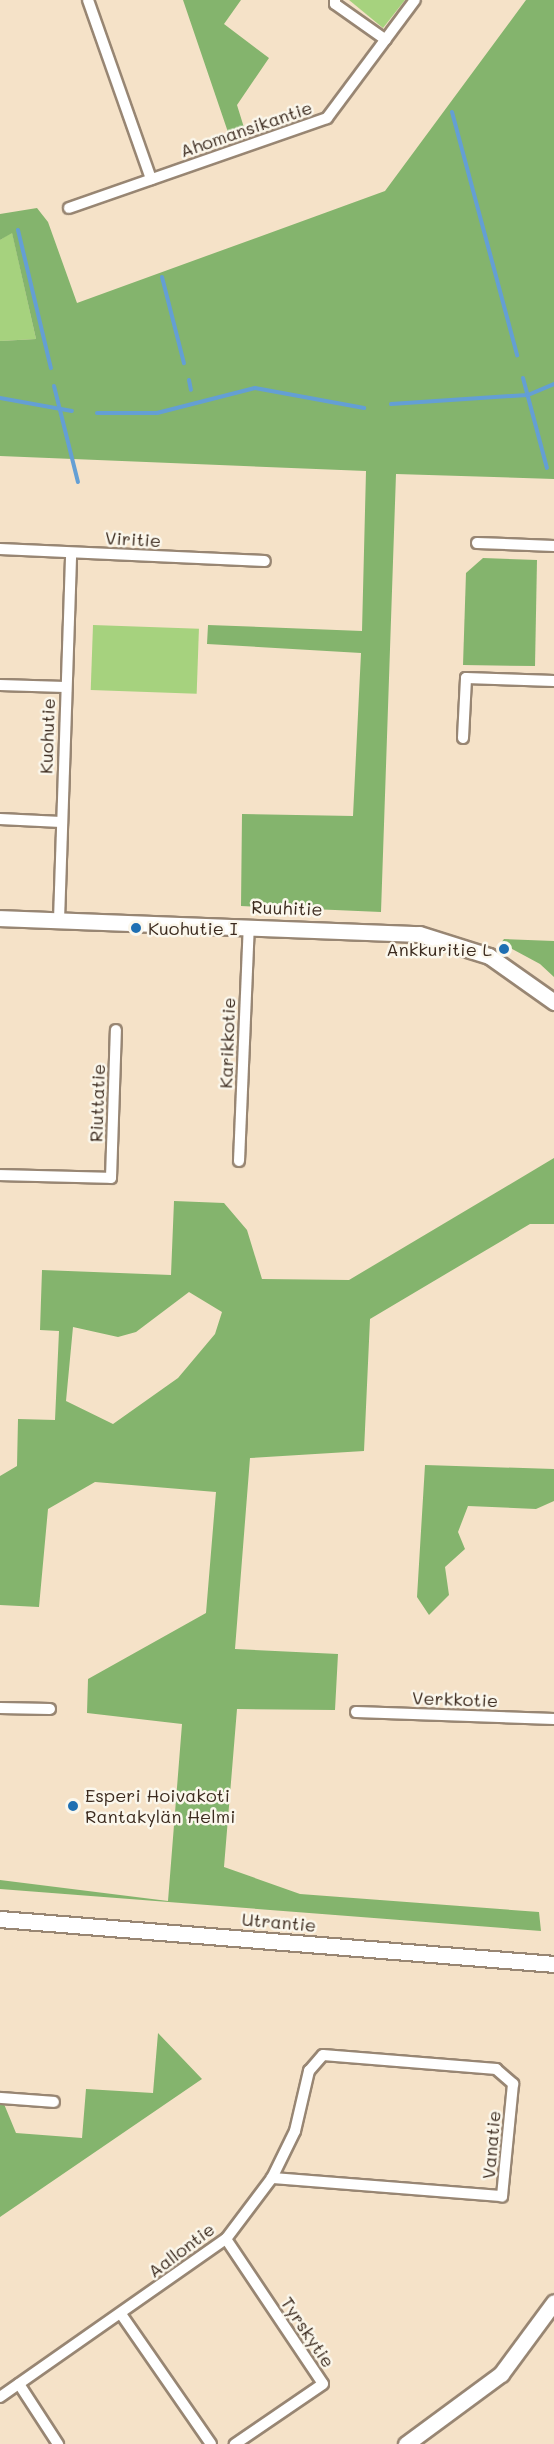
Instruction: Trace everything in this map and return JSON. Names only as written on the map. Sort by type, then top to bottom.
[{"type":"street","points":[[88,0],[151,180]]},
{"type":"street","points":[[335,0],[335,4],[386,40]]},
{"type":"street","name":"Ahomansikantie","points":[[69,208],[327,118],[415,0]]},
{"type":"street","points":[[477,543],[554,546]]},
{"type":"street","name":"Viritie","points":[[0,549],[265,561]]},
{"type":"street","name":"Kuohutie","points":[[58,920],[71,553]]},
{"type":"street","points":[[463,738],[466,678],[554,681]]},
{"type":"street","points":[[0,685],[65,687]]},
{"type":"street","points":[[0,819],[61,822]]},
{"type":"street","name":"Ruuhitie","points":[[0,918],[419,934],[454,942],[489,956],[554,1002]]},
{"type":"street","name":"Karikkotie","points":[[239,1161],[249,926]]},
{"type":"street","name":"Riuttatie","points":[[0,1175],[111,1178],[116,1030]]},
{"type":"street","points":[[0,1708],[50,1709]]},
{"type":"street","name":"Verkkotie","points":[[356,1712],[554,1719]]},
{"type":"street","name":"Utrantie","points":[[0,1919],[554,1964]]},
{"type":"street","name":"Vanatie","points":[[272,2178],[492,2197],[502,2196],[505,2188],[513,2084],[496,2069],[323,2055],[309,2071]]},
{"type":"street","name":"Aallontie","points":[[0,2397],[226,2240],[272,2178],[295,2131],[309,2071]]},
{"type":"street","points":[[0,2097],[54,2102]]},
{"type":"street","name":"Tyrskytie","points":[[226,2240],[323,2384],[235,2444]]},
{"type":"street","points":[[406,2444],[466,2404],[501,2374],[554,2302]]},
{"type":"street","points":[[121,2314],[211,2444]]},
{"type":"street","points":[[19,2384],[58,2444]]},
{"type":"green space","points":[[183,0],[241,0],[224,24],[269,58],[237,105],[246,134],[231,141]]},
{"type":"green space","points":[[349,0],[405,0],[383,28]]},
{"type":"green space","points":[[526,0],[554,0],[554,479],[396,474],[381,912],[241,906],[242,814],[353,816],[361,653],[207,644],[208,625],[362,631],[366,471],[0,456],[0,341],[36,339],[12,233],[0,240],[0,214],[37,208],[48,222],[77,303],[385,191]]},
{"type":"green space","points":[[12,232],[36,339],[0,341],[0,240]]},
{"type":"green space","points":[[483,558],[537,560],[535,666],[463,665],[466,573]]},
{"type":"green space","points":[[93,625],[199,629],[197,694],[91,690]]},
{"type":"green space","points":[[504,939],[554,941],[554,977],[540,964],[501,943]]},
{"type":"green space","points":[[554,1158],[554,1224],[530,1224],[370,1319],[364,1451],[250,1458],[235,1649],[338,1654],[335,1710],[237,1709],[224,1867],[300,1894],[539,1912],[541,1931],[0,1889],[0,1880],[168,1901],[182,1724],[87,1713],[88,1679],[206,1613],[216,1492],[95,1482],[48,1509],[39,1607],[0,1605],[0,1476],[17,1466],[18,1419],[55,1420],[59,1331],[40,1330],[42,1270],[171,1275],[174,1201],[224,1203],[247,1230],[262,1279],[349,1280]],"holes":[[[189,1292],[222,1312],[215,1334],[178,1378],[113,1424],[66,1401],[73,1327],[118,1337],[136,1332]]]},
{"type":"green space","points":[[425,1465],[554,1469],[554,1501],[536,1509],[468,1506],[458,1532],[465,1549],[445,1567],[449,1595],[429,1615],[417,1597]]},
{"type":"green space","points":[[158,2033],[202,2079],[0,2217],[0,2104],[4,2104],[16,2133],[82,2138],[86,2089],[153,2093]]},
{"type":"waterway","points":[[452,112],[517,355]]},
{"type":"waterway","points":[[18,230],[51,368]]},
{"type":"waterway","points":[[162,277],[184,363]]},
{"type":"waterway","points":[[523,378],[547,468]]},
{"type":"waterway","points":[[189,380],[191,390]]},
{"type":"waterway","points":[[391,404],[528,395],[554,384]]},
{"type":"waterway","points":[[54,386],[78,482]]},
{"type":"waterway","points":[[97,413],[157,413],[255,388],[364,408]]},
{"type":"waterway","points":[[0,398],[72,411]]},
{"type":"place","name":"Kuohutie I","points":[[136,928]]},
{"type":"place","name":"Ankkuritie L","points":[[504,949]]},
{"type":"place","name":"Esperi Hoivakoti Rantakylän Helmi","points":[[73,1806]]}]
